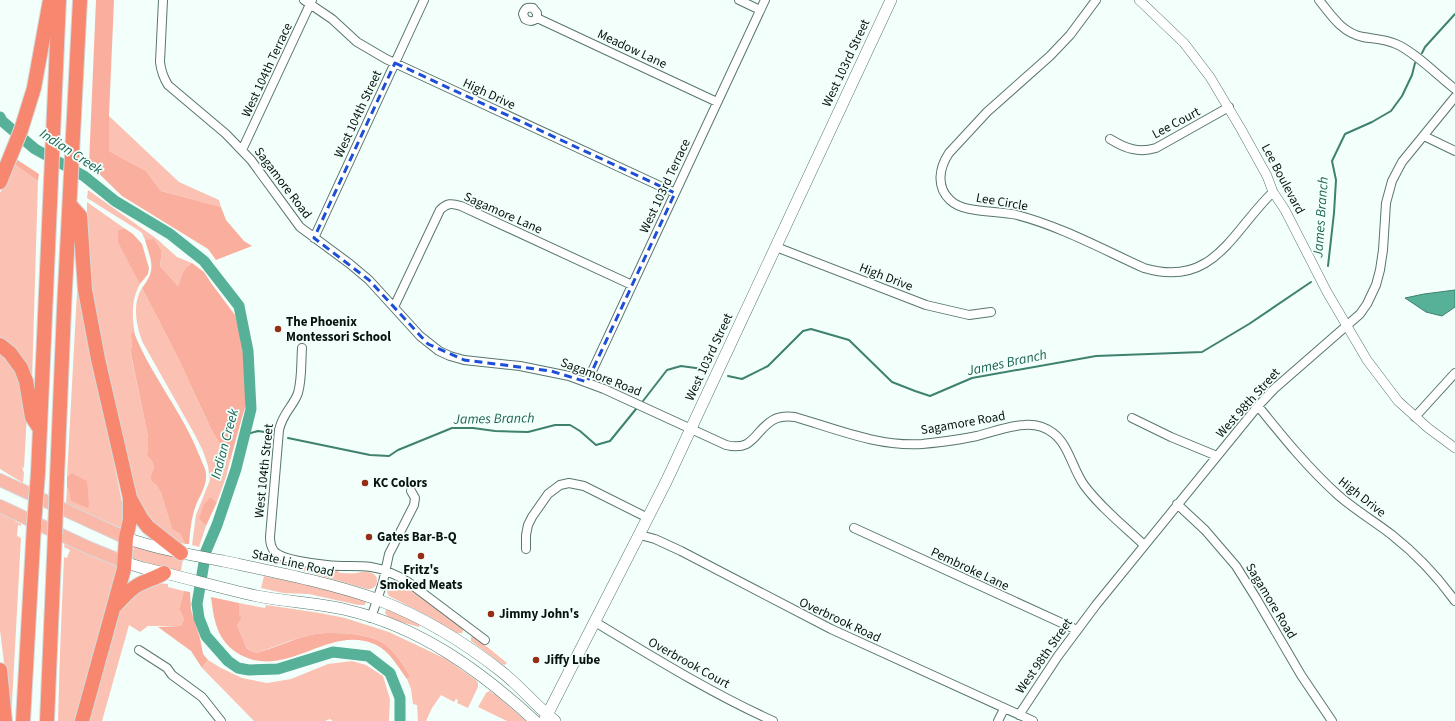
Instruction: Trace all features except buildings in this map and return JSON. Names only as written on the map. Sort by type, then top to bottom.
[{"type":"highway","points":[[3,177],[21,130],[34,88],[50,0]]},
{"type":"highway","points":[[22,721],[38,473],[59,0]]},
{"type":"highway","points":[[47,721],[80,0]]},
{"type":"highway","points":[[70,202],[80,216],[85,290],[98,359],[130,498],[130,520],[126,538],[124,569],[82,721]]},
{"type":"highway","points":[[0,345],[10,353],[21,368],[26,381],[32,417],[40,429]]},
{"type":"highway","points":[[130,498],[141,518],[148,527],[181,553]]},
{"type":"highway","points":[[113,608],[138,585],[171,574]]},
{"type":"highway","points":[[0,670],[6,721]]},
{"type":"main road","name":"West 103rd Street","points":[[549,719],[595,622],[640,535],[691,429],[891,0]]},
{"type":"main road","name":"State Line Road","points":[[0,480],[126,538],[148,545],[332,586],[378,600],[422,621],[476,653],[502,672],[549,719]]},
{"type":"main road","points":[[0,506],[94,550],[143,568],[258,596],[347,610],[415,634],[453,655],[493,684],[535,721]]},
{"type":"street","name":"Sagamore Road","points":[[163,0],[160,62],[164,78],[174,90],[226,134],[242,150],[251,160],[295,222],[369,280],[428,344],[450,356],[464,360],[551,371],[587,382],[731,446],[742,446],[750,442],[774,420],[787,416],[796,417],[872,440],[905,444],[920,444],[953,440],[1023,425],[1038,426],[1052,433],[1059,439],[1084,484],[1094,497],[1144,545]]},
{"type":"street","name":"West 104th Street","points":[[314,238],[424,0]]},
{"type":"street","points":[[739,0],[760,10]]},
{"type":"street","name":"West 103rd Terrace","points":[[587,382],[765,0]]},
{"type":"street","name":"Lee Circle","points":[[1096,0],[1065,40],[993,107],[949,153],[944,160],[940,171],[940,182],[942,188],[951,201],[962,208],[1017,215],[1050,226],[1153,271],[1181,272],[1211,260],[1227,246],[1262,202],[1273,192]]},
{"type":"street","name":"Lee Boulevard","points":[[1139,0],[1184,43],[1210,77],[1229,107],[1346,327],[1367,360],[1398,401],[1415,417],[1455,448]]},
{"type":"street","points":[[1319,0],[1339,25],[1347,31],[1362,37],[1387,40],[1396,44],[1407,50],[1455,89]]},
{"type":"street","name":"West 104th Terrace","points":[[242,150],[309,1]]},
{"type":"street","name":"High Drive","points":[[309,1],[332,19],[357,42],[373,52],[675,193]]},
{"type":"street","name":"Meadow Lane","points":[[537,18],[717,102]]},
{"type":"street","name":"West 98th Street","points":[[1019,714],[1077,630],[1177,504],[1258,406],[1274,389],[1360,314],[1376,284],[1380,270],[1383,250],[1386,202],[1392,181],[1402,162],[1455,97]]},
{"type":"street","name":"Lee Court","points":[[1110,139],[1138,151],[1147,151],[1156,148],[1229,107]]},
{"type":"street","points":[[1424,136],[1455,151]]},
{"type":"street","name":"Sagamore Lane","points":[[394,307],[440,210],[446,204],[452,203],[632,285]]},
{"type":"street","name":"High Drive","points":[[776,247],[926,305],[970,315],[992,312]]},
{"type":"street","name":"West 104th Street","points":[[275,552],[270,545],[270,537],[279,430],[281,421],[298,392],[302,348]]},
{"type":"street","points":[[1415,417],[1455,373]]},
{"type":"street","name":"High Drive","points":[[1258,406],[1298,456],[1316,475],[1339,496],[1392,535],[1413,553],[1433,573],[1455,601]]},
{"type":"street","points":[[1132,418],[1171,437],[1217,456]]},
{"type":"street","points":[[526,549],[526,535],[528,525],[532,517],[548,494],[560,486],[569,483],[584,486],[648,518]]},
{"type":"street","points":[[371,618],[378,600],[389,554],[414,505],[415,498],[411,491]]},
{"type":"street","name":"Sagamore Road","points":[[1177,504],[1205,530],[1236,566],[1301,675],[1332,721]]},
{"type":"street","name":"Pembroke Lane","points":[[854,528],[1036,613],[1077,630]]},
{"type":"street","name":"Overbrook Road","points":[[640,535],[655,539],[675,548],[830,629],[1033,721]]},
{"type":"street","name":"State Line Road","points":[[275,552],[280,556],[327,566],[373,567],[385,571],[408,582],[485,640]]},
{"type":"street","name":"Overbrook Court","points":[[595,622],[686,676],[772,721]]},
{"type":"street","points":[[139,650],[167,668],[172,675],[202,697],[221,721]]},
{"type":"street","points":[[998,721],[1004,709]]},
{"type":"highlighted area","points":[[395,63],[675,193],[587,382],[551,371],[464,360],[428,344],[369,280],[314,238]]},
{"type":"shaded area","points":[[96,0],[114,0],[109,151],[146,171],[161,191],[221,207],[226,220],[244,241],[252,246],[216,260],[208,249],[122,196],[89,164]]},
{"type":"shaded area","points":[[109,116],[179,182],[219,200],[221,207],[161,191],[146,171],[109,151]]},
{"type":"shaded area","points":[[16,159],[39,174],[38,181],[14,164]]},
{"type":"shaded area","points":[[14,164],[38,181],[32,381],[0,342],[0,193]]},
{"type":"shaded area","points":[[88,190],[157,239],[177,257],[192,263],[188,265],[178,286],[160,266],[162,251],[154,240],[145,240],[142,233],[138,230],[87,198]]},
{"type":"shaded area","points":[[87,202],[124,228],[118,230],[140,284],[134,302],[133,322],[135,335],[133,331],[131,335],[132,349],[130,350],[148,437],[148,452],[146,455],[152,461],[154,467],[151,475],[151,481],[157,486],[161,493],[172,529],[180,534],[185,544],[176,542],[160,534],[138,501],[111,389],[92,297],[87,228]]},
{"type":"shaded area","points":[[124,228],[133,234],[142,244],[149,268],[148,274],[140,284],[118,242],[118,230]]},
{"type":"shaded area","points":[[154,239],[162,251],[160,266],[178,286],[185,270],[192,263],[204,272],[235,315],[248,378],[248,399],[230,461],[212,431],[179,360],[142,288],[150,275],[151,270],[151,259],[145,240]]},
{"type":"shaded area","points":[[142,288],[179,360],[212,431],[230,461],[217,502],[211,497],[199,519],[206,526],[199,547],[192,545],[196,515],[210,480],[208,466],[195,435],[143,343],[136,315],[137,301]]},
{"type":"shaded area","points":[[1455,290],[1455,307],[1442,316],[1426,312],[1405,298],[1424,294]]},
{"type":"shaded area","points":[[77,292],[81,292],[82,306],[124,512],[125,518],[121,528],[66,504],[67,488],[69,490],[71,473],[67,477]]},
{"type":"shaded area","points":[[133,330],[148,362],[185,424],[206,472],[205,485],[196,504],[189,544],[185,544],[180,534],[172,529],[161,493],[157,486],[151,481],[151,475],[154,467],[152,461],[146,455],[148,452],[148,437],[130,349],[132,349],[131,335]]},
{"type":"shaded area","points":[[0,350],[18,373],[27,414],[24,468],[22,467],[24,473],[23,483],[0,469]]},
{"type":"shaded area","points":[[71,473],[87,481],[88,508],[71,501],[69,490],[67,488],[67,477]]},
{"type":"shaded area","points":[[211,497],[217,502],[206,526],[199,519],[204,504]]},
{"type":"shaded area","points":[[0,511],[16,519],[15,521],[21,524],[21,526],[18,525],[17,536],[21,538],[11,721],[0,630]]},
{"type":"shaded area","points":[[65,542],[119,566],[78,721],[58,721],[64,557],[67,558],[70,550],[64,547]]},
{"type":"shaded area","points":[[134,546],[183,559],[181,571],[132,558]]},
{"type":"shaded area","points":[[272,554],[277,558],[293,564],[337,570],[340,573],[370,572],[376,576],[377,583],[376,586],[367,589],[266,560],[264,556]]},
{"type":"shaded area","points":[[264,576],[332,590],[366,601],[365,605],[358,605],[309,594],[283,593],[261,588]]},
{"type":"shaded area","points":[[395,580],[421,598],[423,597],[464,628],[462,633],[457,633],[389,596],[387,591],[388,586],[390,582]]},
{"type":"shaded area","points":[[156,583],[168,584],[168,587],[184,591],[179,609],[184,619],[181,626],[148,626],[140,632],[129,625],[102,721],[87,721],[120,609],[125,599]]},
{"type":"shaded area","points":[[184,591],[190,592],[191,610],[200,638],[203,654],[208,660],[202,668],[191,651],[158,627],[181,626],[184,619],[179,609]]},
{"type":"shaded area","points":[[211,597],[239,603],[239,614],[242,618],[237,625],[247,649],[256,653],[311,635],[338,633],[358,635],[376,640],[387,646],[398,658],[410,676],[407,679],[393,659],[384,650],[374,644],[357,640],[340,641],[323,645],[290,657],[273,661],[256,661],[239,654],[221,637],[215,622]]},
{"type":"shaded area","points":[[239,603],[265,608],[266,605],[320,613],[345,618],[389,632],[446,659],[476,680],[478,687],[468,708],[457,703],[458,700],[456,699],[454,702],[441,695],[432,708],[426,721],[418,721],[417,705],[413,704],[411,689],[407,679],[410,676],[395,654],[383,643],[358,635],[328,633],[311,635],[256,653],[247,649],[237,625],[242,618],[239,614]]},
{"type":"shaded area","points":[[386,609],[420,624],[419,627],[390,619],[385,613]]},
{"type":"shaded area","points":[[474,636],[507,663],[505,665],[502,664],[471,641],[471,637]]},
{"type":"shaded area","points":[[208,660],[242,678],[267,683],[291,679],[328,664],[352,661],[366,665],[383,676],[390,699],[389,721],[333,721],[330,719],[325,721],[254,721],[202,668]]},
{"type":"shaded area","points":[[489,691],[496,695],[526,721],[507,721],[478,707],[486,693]]},
{"type":"waterway","name":"James Branch","points":[[1422,53],[1425,47],[1455,14]]},
{"type":"waterway","name":"James Branch","points":[[1328,266],[1336,180],[1332,161],[1345,134],[1372,122],[1391,111],[1402,96],[1412,75],[1415,63]]},
{"type":"waterway","name":"Indian Creek","points":[[0,117],[2,121],[35,149],[84,176],[115,201],[170,234],[204,261],[239,306],[248,351],[251,409],[236,469],[217,525],[206,551],[197,604],[199,618],[206,636],[228,661],[238,668],[249,670],[278,669],[333,652],[368,656],[390,673],[400,698],[400,721]]},
{"type":"waterway","name":"James Branch","points":[[728,376],[742,379],[768,366],[803,331],[811,329],[849,340],[892,382],[930,396],[972,378],[1096,356],[1202,352],[1249,324],[1311,282]]},
{"type":"waterway","name":"James Branch","points":[[643,401],[667,370],[681,366],[703,369]]},
{"type":"waterway","name":"James Branch","points":[[288,438],[370,455],[389,456],[398,450],[452,428],[528,432],[555,425],[570,425],[580,431],[596,445],[610,441],[636,409]]},
{"type":"waterway","name":"James Branch","points":[[244,435],[258,431],[271,433]]},
{"type":"place","name":"The Phoenix Montessori School","points":[[278,329]]},
{"type":"place","name":"KC Colors","points":[[365,483]]},
{"type":"place","name":"Gates Bar-B-Q","points":[[369,537]]},
{"type":"place","name":"Fritz's Smoked Meats","points":[[421,556]]},
{"type":"place","name":"Jimmy John's","points":[[491,614]]},
{"type":"place","name":"Jiffy Lube","points":[[536,660]]}]
